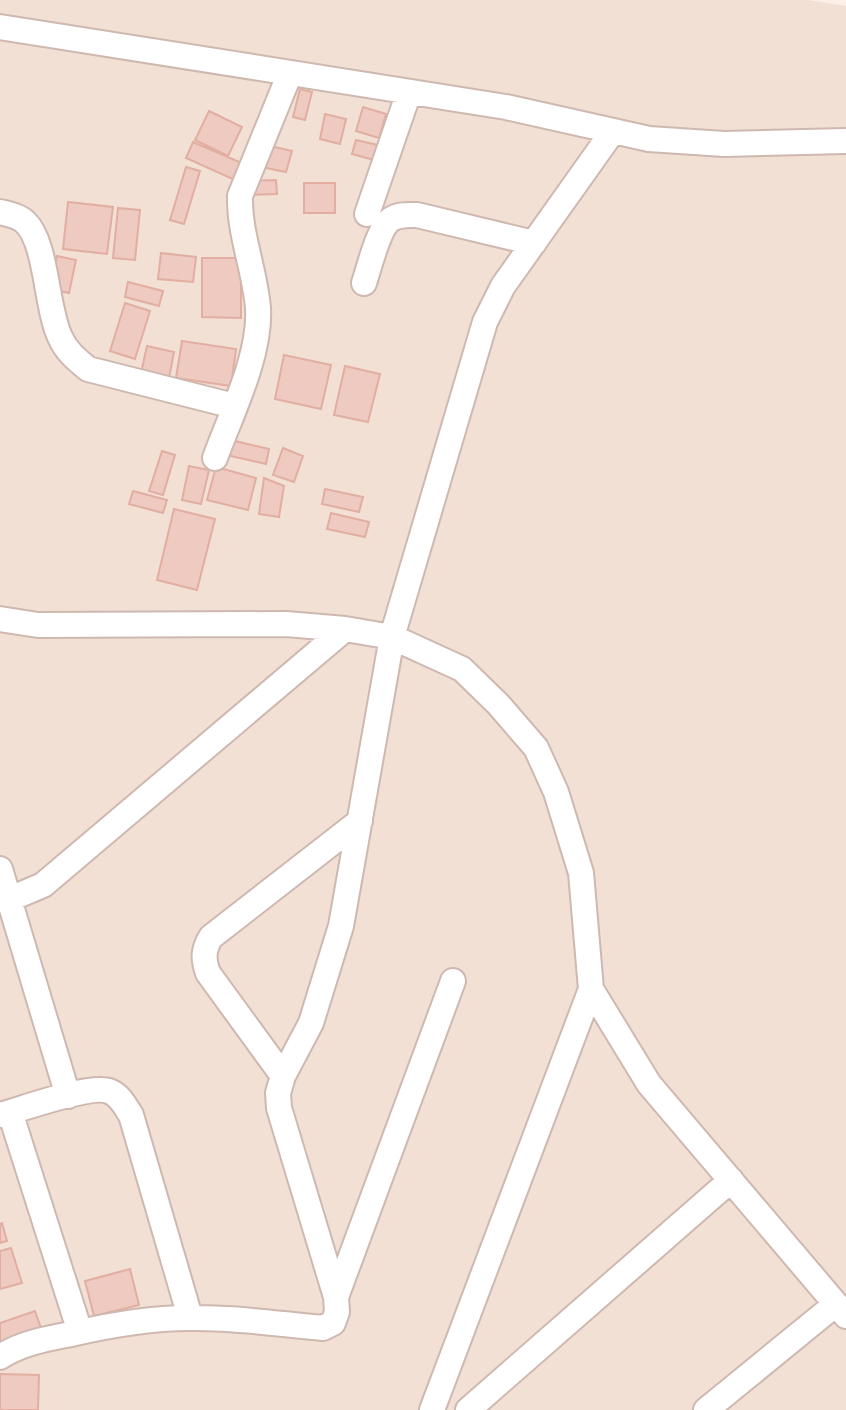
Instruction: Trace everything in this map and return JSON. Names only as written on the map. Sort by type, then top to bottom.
[{"type":"street","points":[[0,27],[506,107],[649,139],[724,144],[846,141]]},
{"type":"street","points":[[215,458],[253,355],[258,329],[258,306],[239,212],[240,196],[290,73]]},
{"type":"street","points":[[367,214],[409,92]]},
{"type":"street","points":[[0,1357],[35,1341],[113,1324],[190,1318],[323,1328],[333,1323],[337,1311],[336,1297],[279,1108],[278,1093],[310,1023],[341,926],[392,637],[485,322],[503,286],[613,131]]},
{"type":"street","points":[[0,212],[25,222],[35,237],[58,334],[69,353],[88,369],[234,406]]},
{"type":"street","points":[[364,283],[383,229],[389,220],[402,215],[418,215],[534,243]]},
{"type":"street","points":[[0,619],[38,625],[286,624],[345,629],[392,637],[462,669],[498,704],[536,748],[556,792],[581,873],[591,989],[432,1410]]},
{"type":"street","points":[[5,899],[43,885],[345,629]]},
{"type":"street","points":[[284,1076],[208,973],[204,961],[205,947],[211,937],[360,821]]},
{"type":"street","points":[[0,869],[5,899],[68,1096]]},
{"type":"street","points":[[336,1297],[453,981]]},
{"type":"street","points":[[591,989],[649,1084],[841,1310],[706,1410]]},
{"type":"street","points":[[80,1332],[5,1114],[91,1089],[108,1090],[120,1097],[131,1115],[190,1318]]},
{"type":"street","points":[[468,1410],[731,1180]]},
{"type":"shaded area","points":[[0,0],[808,0],[846,6],[846,1410],[0,1410]]},
{"type":"building","points":[[300,89],[312,92],[305,120],[293,117]]},
{"type":"building","points":[[363,107],[386,114],[379,138],[356,131]]},
{"type":"building","points":[[209,111],[242,127],[228,156],[195,140]]},
{"type":"building","points":[[325,114],[346,119],[340,144],[320,139]]},
{"type":"building","points":[[356,140],[378,145],[374,160],[352,154]]},
{"type":"building","points":[[193,142],[244,164],[237,181],[186,158]]},
{"type":"building","points":[[266,145],[292,151],[286,172],[261,167]]},
{"type":"building","points":[[186,167],[200,171],[184,224],[170,220]]},
{"type":"building","points":[[276,180],[277,194],[247,195],[246,181]]},
{"type":"building","points":[[304,183],[335,183],[335,213],[304,213]]},
{"type":"building","points":[[68,202],[113,207],[107,254],[63,249]]},
{"type":"building","points":[[118,208],[140,210],[135,260],[113,258]]},
{"type":"building","points":[[161,253],[196,257],[193,282],[158,279]]},
{"type":"building","points":[[57,256],[76,260],[69,293],[50,289]]},
{"type":"building","points":[[202,258],[241,258],[241,318],[202,317]]},
{"type":"building","points":[[128,282],[163,291],[159,306],[125,297]]},
{"type":"building","points":[[125,303],[150,311],[135,359],[110,351]]},
{"type":"building","points":[[182,341],[236,349],[231,386],[176,378]]},
{"type":"building","points":[[147,346],[174,352],[169,378],[141,373]]},
{"type":"building","points":[[284,355],[331,365],[321,409],[275,399]]},
{"type":"building","points":[[345,366],[380,374],[368,422],[334,415]]},
{"type":"building","points":[[231,440],[269,449],[266,464],[222,454]]},
{"type":"building","points":[[283,448],[303,456],[294,482],[273,475]]},
{"type":"building","points":[[162,451],[175,455],[163,495],[149,491]]},
{"type":"building","points":[[189,466],[209,470],[201,504],[182,500]]},
{"type":"building","points":[[216,467],[256,478],[248,510],[207,500]]},
{"type":"building","points":[[264,478],[284,486],[279,517],[259,514]]},
{"type":"building","points":[[325,489],[363,497],[359,512],[322,504]]},
{"type":"building","points":[[133,491],[167,500],[163,513],[129,504]]},
{"type":"building","points":[[174,509],[215,519],[197,590],[157,580]]},
{"type":"building","points":[[331,513],[369,522],[365,537],[327,529]]},
{"type":"building","points":[[2,1223],[7,1241],[0,1243],[0,1224]]},
{"type":"building","points":[[11,1248],[22,1283],[0,1289],[0,1251]]},
{"type":"building","points":[[130,1269],[139,1305],[94,1316],[85,1281]]},
{"type":"building","points":[[35,1311],[43,1334],[0,1348],[0,1323]]},
{"type":"building","points":[[0,1374],[39,1375],[38,1410],[0,1410]]}]
